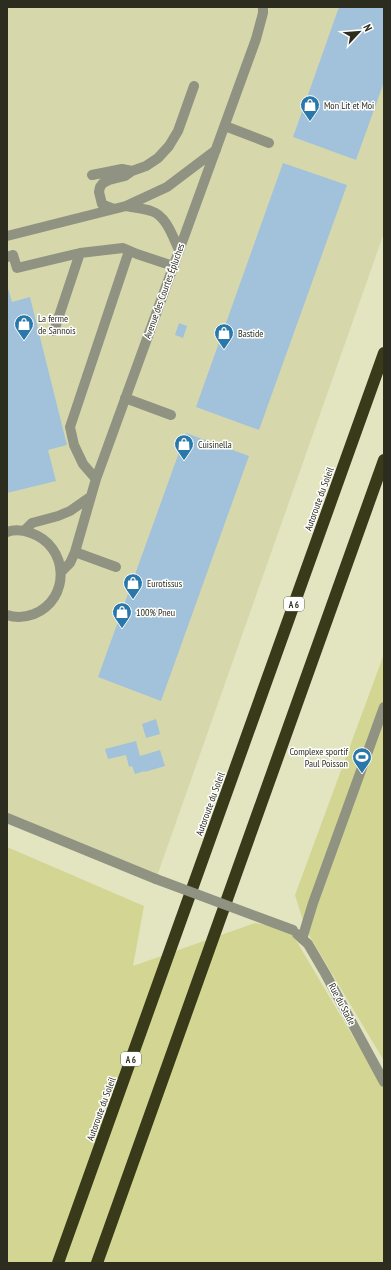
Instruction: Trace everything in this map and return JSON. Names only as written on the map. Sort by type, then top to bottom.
[{"type":"highway","name":"Autoroute du Soleil","points":[[58,1263],[384,353]]},
{"type":"highway","points":[[97,1263],[384,460]]},
{"type":"street","name":"Avenue des Courtes Épluches","points":[[62,572],[70,563],[75,552],[96,479],[256,39],[263,13],[263,7]]},
{"type":"street","points":[[114,209],[102,204],[99,192],[100,187],[109,180],[125,176],[132,171],[146,166],[158,158],[169,146],[178,131],[194,86]]},
{"type":"street","points":[[225,126],[269,143]]},
{"type":"street","points":[[7,236],[126,206],[167,187],[216,150]]},
{"type":"street","points":[[92,175],[122,169],[132,171]]},
{"type":"street","points":[[126,206],[151,211],[159,215],[170,231],[179,250]]},
{"type":"street","points":[[7,257],[13,255],[17,268],[80,253],[123,248],[173,266]]},
{"type":"street","points":[[96,479],[83,464],[74,445],[70,427],[129,251]]},
{"type":"street","points":[[54,331],[80,253]]},
{"type":"street","points":[[125,398],[171,415]]},
{"type":"street","points":[[24,531],[32,523],[70,511],[90,497]]},
{"type":"street","points":[[7,532],[24,531],[38,535],[50,545],[58,558],[62,572],[56,594],[52,601],[41,611],[27,616],[12,617],[7,615]]},
{"type":"street","points":[[75,552],[116,567]]},
{"type":"street","points":[[302,939],[313,903],[384,707]]},
{"type":"street","name":"Rue du Stade","points":[[7,818],[156,879],[293,930],[308,944],[384,1082]]},
{"type":"shaded area","points":[[7,7],[384,7],[384,233],[156,879],[7,821]]},
{"type":"shaded area","name":"Complexe sportif Paul Poisson","points":[[384,654],[384,1061],[306,930],[295,895]]},
{"type":"shaded area","points":[[7,847],[144,906],[133,966],[255,923],[290,930],[384,1089],[384,1263],[7,1263]]},
{"type":"building","points":[[339,7],[384,7],[384,82],[356,160],[293,137]]},
{"type":"building","points":[[283,163],[347,185],[259,430],[196,407]]},
{"type":"building","points":[[7,285],[12,302],[30,297],[67,445],[48,450],[56,481],[7,493]]},
{"type":"building","points":[[179,323],[187,326],[183,338],[175,335]]},
{"type":"building","points":[[186,433],[249,456],[161,701],[98,677]]},
{"type":"building","points":[[156,719],[160,734],[146,738],[142,724]]},
{"type":"building","points":[[136,741],[140,756],[160,750],[165,766],[135,774],[132,766],[129,767],[126,755],[108,759],[105,749]]},
{"type":"place","name":"Mon Lit et Moi","points":[[310,122]]},
{"type":"place","name":"La ferme de Sannois","points":[[24,341]]},
{"type":"place","name":"Bastide","points":[[224,350]]},
{"type":"place","name":"Cuisinella","points":[[184,461]]},
{"type":"place","name":"Eurotissus","points":[[133,600]]},
{"type":"place","name":"100% Pneu","points":[[122,629]]},
{"type":"place","name":"Complexe sportif Paul Poisson","points":[[362,774]]}]
